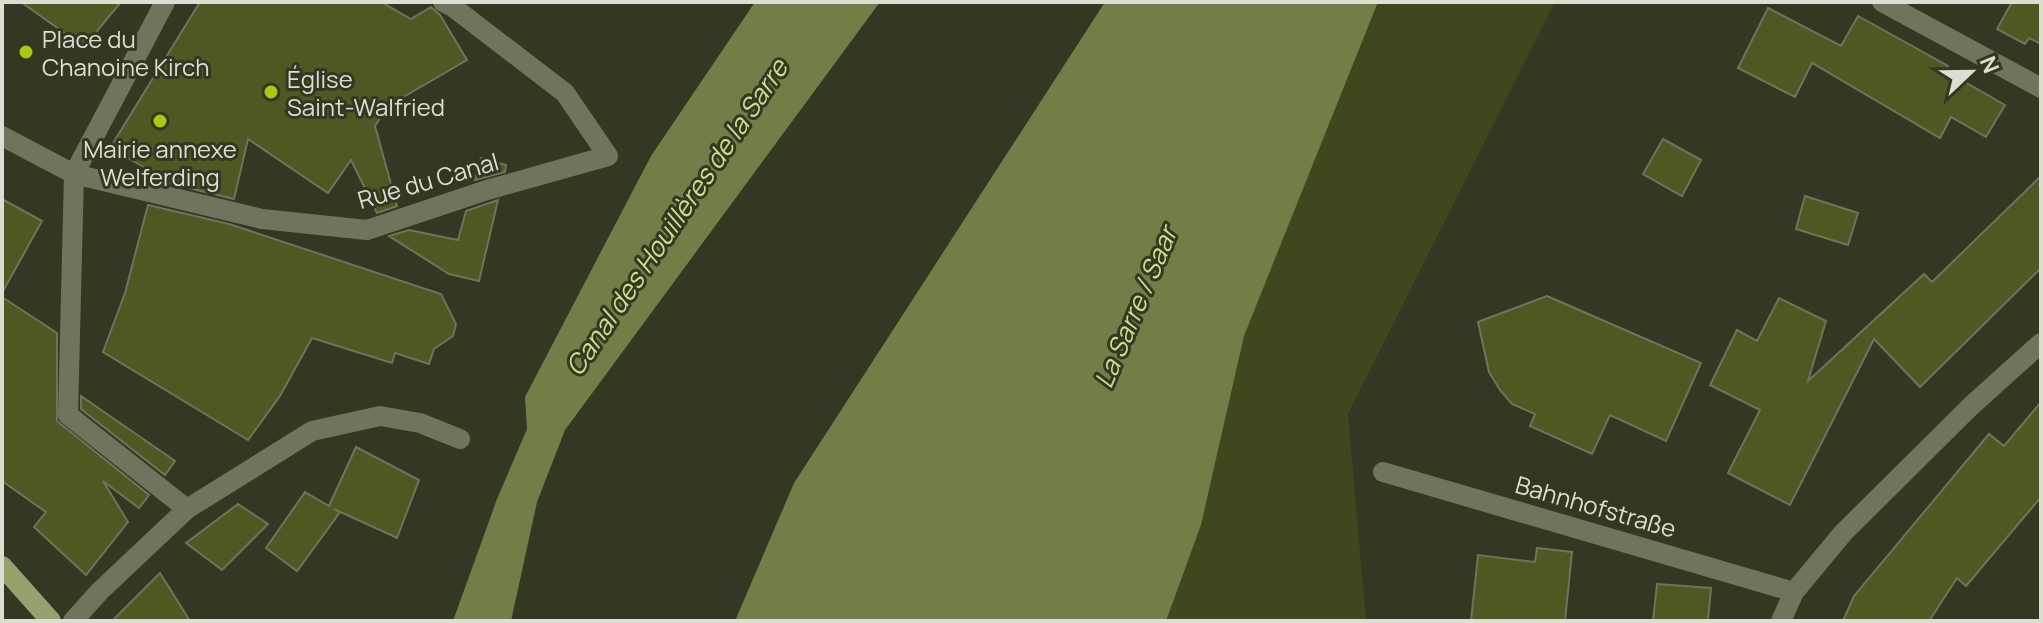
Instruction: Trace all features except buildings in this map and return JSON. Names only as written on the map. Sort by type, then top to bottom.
[{"type":"main road","points":[[2,566],[51,621]]},
{"type":"street","points":[[165,2],[74,174],[68,415],[187,509]]},
{"type":"street","name":"Rue du Canal","points":[[74,174],[262,219],[367,230],[487,190],[608,156],[565,93],[443,2]]},
{"type":"street","points":[[1882,2],[2041,88]]},
{"type":"street","points":[[2,136],[74,174]]},
{"type":"street","points":[[1781,621],[1794,592],[1843,533],[1971,406],[2041,343]]},
{"type":"street","points":[[73,621],[100,591],[187,509],[312,431],[380,416],[420,423],[460,439]]},
{"type":"street","name":"Bahnhofstraße","points":[[1383,472],[1794,592]]},
{"type":"shaded area","points":[[1378,2],[1555,2],[1348,414],[1366,621],[1166,621],[1201,525],[1244,336]]},
{"type":"water","name":"Canal des Houillères de la Sarre","points":[[755,2],[880,2],[565,430],[537,502],[511,621],[453,621],[497,499],[527,429],[525,397],[651,156]]},
{"type":"water","name":"La Sarre / Saar","points":[[1105,2],[1378,2],[1244,336],[1201,525],[1166,621],[735,621],[794,483]]},
{"type":"place","name":"Place du Chanoine Kirch","points":[[26,52]]},
{"type":"place","name":"Église Saint-Walfried","points":[[271,92]]},
{"type":"place","name":"Mairie annexe Welferding","points":[[160,121]]}]
